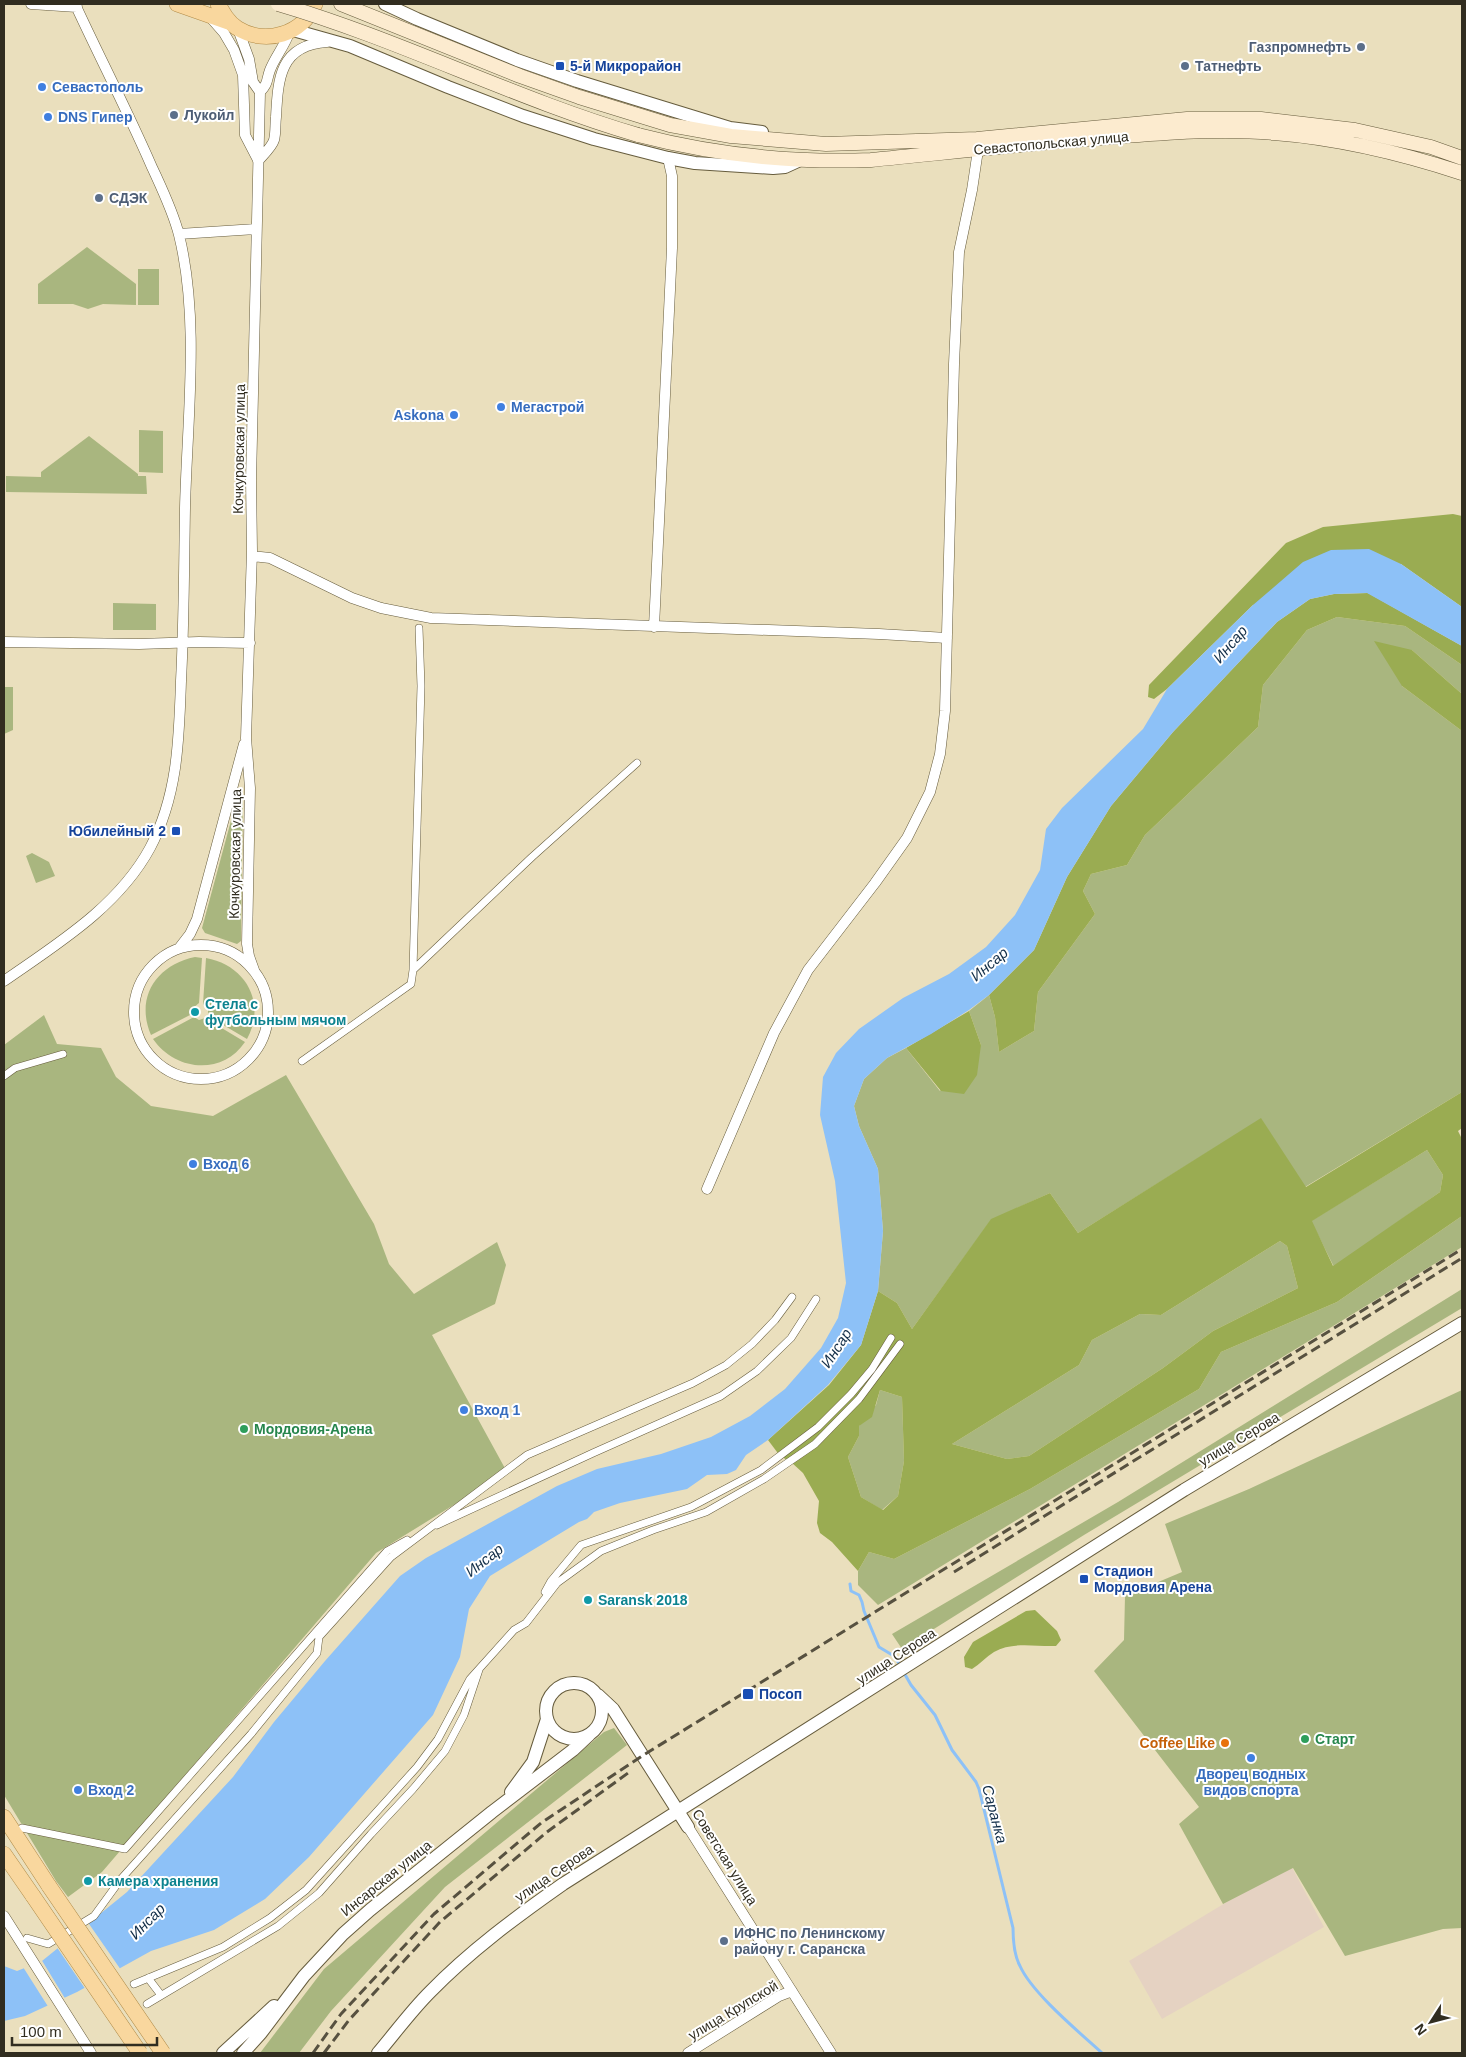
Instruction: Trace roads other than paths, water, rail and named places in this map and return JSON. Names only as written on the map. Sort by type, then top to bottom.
[{"type":"main road","points":[[177,4],[260,35],[280,35],[291,32],[305,21],[315,4]]},
{"type":"main road","points":[[218,4],[235,26]]},
{"type":"main road","name":"Севастопольская улица","points":[[278,4],[359,30],[537,102],[596,123],[693,148],[728,154],[798,161],[871,160],[1166,133],[1222,131],[1274,133],[1368,146],[1424,161],[1462,174]]},
{"type":"main road","name":"Севастопольская улица","points":[[341,4],[520,76],[642,117],[696,131],[826,144],[977,139],[1187,119],[1261,119],[1355,130],[1431,147],[1462,158]]},
{"type":"main road","points":[[4,1817],[163,2053]]},
{"type":"main road","points":[[4,1854],[140,2053]]},
{"type":"street","points":[[4,981],[76,929],[100,909],[120,889],[149,850],[162,823],[172,791],[178,757],[183,642],[190,331],[186,285],[178,234],[140,139],[76,5],[31,4]]},
{"type":"street","points":[[385,4],[517,60],[577,81],[730,128],[778,134],[797,142]]},
{"type":"street","name":"Кочкуровская улица","points":[[209,16],[224,33],[234,50],[243,75],[245,135],[258,161]]},
{"type":"street","name":"Кочкуровская улица","points":[[235,26],[249,59],[253,82],[260,92],[251,480],[252,556],[246,738],[250,788],[247,944],[254,970]]},
{"type":"street","points":[[291,32],[350,46],[523,116],[594,139],[668,158],[696,163],[773,168],[785,167],[798,161]]},
{"type":"street","name":"Кочкуровская улица","points":[[260,92],[268,83],[270,70],[291,32]]},
{"type":"street","points":[[258,161],[274,141],[276,94],[279,76],[284,65],[305,46],[334,42]]},
{"type":"street","points":[[707,1189],[774,1033],[808,970],[875,884],[907,838],[930,792],[940,754],[945,711],[954,364],[959,252],[978,150]]},
{"type":"street","points":[[654,627],[672,248],[672,176],[668,158]]},
{"type":"street","points":[[178,234],[256,229]]},
{"type":"street","points":[[252,556],[270,558],[352,598],[381,608],[419,617],[947,638]]},
{"type":"street","points":[[302,1061],[411,984],[413,970],[421,686],[419,628]]},
{"type":"street","points":[[4,642],[250,643]]},
{"type":"street","name":"Кочкуровская улица","points":[[180,947],[190,934],[197,919],[246,738]]},
{"type":"street","points":[[413,970],[532,857],[637,763]]},
{"type":"street","points":[[203,944],[220,947],[236,954],[254,970],[265,992],[268,1019],[260,1044],[253,1055],[238,1068],[220,1076],[200,1079],[181,1076],[169,1071],[148,1054],[141,1043],[133,1018],[136,992],[141,980],[158,959],[180,947],[203,944]]},
{"type":"street","points":[[4,1076],[15,1068],[63,1054]]},
{"type":"street","points":[[26,1938],[48,1944],[94,1916],[121,1879],[251,1734],[317,1653],[319,1638],[391,1557],[423,1531],[527,1455],[693,1383],[726,1365],[752,1344],[775,1320],[792,1297]]},
{"type":"street","points":[[22,1828],[125,1849],[387,1551],[423,1531],[593,1452],[721,1396],[757,1371],[792,1338],[816,1300]]},
{"type":"street","name":"улица Серова","points":[[378,2053],[429,1993],[503,1926],[563,1884],[1184,1490],[1462,1323]]},
{"type":"street","points":[[537,1608],[551,1581],[582,1545],[691,1507],[761,1470],[792,1447],[818,1427],[851,1394],[872,1369],[891,1338]]},
{"type":"street","points":[[134,1984],[223,1947],[270,1918],[306,1890],[417,1767],[438,1739],[470,1679],[514,1630],[526,1623],[557,1583],[601,1551],[653,1530],[706,1512],[764,1479],[815,1444],[859,1399],[900,1344]]},
{"type":"street","points":[[147,2004],[278,1926],[320,1893],[371,1834],[413,1790],[445,1751],[464,1715],[480,1668]]},
{"type":"street","points":[[592,1732],[601,1717],[602,1709],[596,1693],[582,1684],[574,1682],[558,1687],[548,1700],[546,1708],[547,1719],[556,1733],[564,1737],[581,1738],[608,1724],[624,1728]]},
{"type":"street","name":"Советская улица","points":[[596,1693],[613,1709],[831,2053]]},
{"type":"street","name":"Инсарская улица","points":[[504,1803],[533,1762],[547,1719]]},
{"type":"street","name":"Инсарская улица","points":[[243,2053],[261,2033],[296,1986],[338,1939],[370,1910],[504,1803],[560,1761],[592,1732]]},
{"type":"street","points":[[4,1916],[91,2053]]},
{"type":"street","points":[[148,1978],[161,1996]]},
{"type":"street","name":"Инсарская улица","points":[[224,2053],[296,1986]]},
{"type":"street","name":"улица Крупской","points":[[688,2053],[780,1996],[792,1991]]},
{"type":"water","name":"Инсар","points":[[1369,549],[1401,564],[1462,607],[1462,646],[1367,593],[1334,594],[1310,599],[1277,622],[1173,732],[1111,806],[1067,877],[1034,950],[989,995],[931,1034],[887,1058],[864,1079],[854,1106],[859,1126],[878,1169],[883,1231],[878,1291],[861,1345],[828,1385],[768,1440],[746,1455],[736,1470],[727,1474],[707,1475],[687,1489],[620,1503],[594,1512],[587,1519],[490,1576],[469,1609],[460,1657],[433,1715],[309,1857],[265,1899],[214,1930],[151,1951],[77,1992],[25,2016],[4,2021],[4,1966],[17,1971],[42,1961],[127,1892],[233,1777],[274,1722],[400,1576],[426,1558],[557,1486],[597,1469],[661,1454],[711,1437],[750,1416],[785,1389],[821,1348],[838,1318],[846,1283],[835,1181],[820,1115],[823,1077],[836,1053],[859,1029],[903,998],[949,974],[986,947],[1015,915],[1040,870],[1046,829],[1062,808],[1143,729],[1167,689],[1253,605],[1303,562],[1331,550]]},
{"type":"waterway","name":"Саранка","points":[[850,1584],[851,1591],[859,1595],[879,1647],[894,1656],[900,1665]]},
{"type":"waterway","name":"Саранка","points":[[903,1671],[911,1685],[935,1715],[952,1750],[976,1782],[979,1789],[1013,1928],[1016,1957],[1020,1966],[1026,1977],[1045,2000],[1102,2053]]},
{"type":"railway","points":[[313,2053],[341,2014],[434,1914],[541,1823],[642,1756],[1462,1249]]},
{"type":"railway","points":[[954,1572],[1462,1258]]},
{"type":"railway","points":[[324,2053],[349,2020],[440,1922],[547,1832],[628,1773]]},
{"type":"place","name":"Газпромнефть","points":[[1361,47]]},
{"type":"place","name":"5-й Микрорайон","points":[[560,66]]},
{"type":"place","name":"Татнефть","points":[[1185,66]]},
{"type":"place","name":"Севастополь","points":[[42,87]]},
{"type":"place","name":"Лукойл","points":[[174,115]]},
{"type":"place","name":"DNS Гипер","points":[[48,117]]},
{"type":"place","name":"СДЭК","points":[[99,198]]},
{"type":"place","name":"Мегастрой","points":[[501,407]]},
{"type":"place","name":"Askona","points":[[454,415]]},
{"type":"place","name":"Юбилейный 2","points":[[176,831]]},
{"type":"place","name":"Стела с футбольным мячом","points":[[195,1012]]},
{"type":"place","name":"Вход 6","points":[[193,1164]]},
{"type":"place","name":"Вход 1","points":[[464,1410]]},
{"type":"place","name":"Мордовия-Арена","points":[[244,1429]]},
{"type":"place","name":"Стадион Мордовия Арена","points":[[1084,1579]]},
{"type":"place","name":"Saransk 2018","points":[[588,1600]]},
{"type":"place","name":"Посоп","points":[[748,1694]]},
{"type":"place","name":"Старт","points":[[1305,1739]]},
{"type":"place","name":"Coffee Like","points":[[1225,1743]]},
{"type":"place","name":"Дворец водных видов спорта","points":[[1251,1758]]},
{"type":"place","name":"Вход 2","points":[[78,1790]]},
{"type":"place","name":"Камера хранения","points":[[88,1881]]},
{"type":"place","name":"ИФНС по Ленинскому району г. Саранска","points":[[724,1941]]}]
